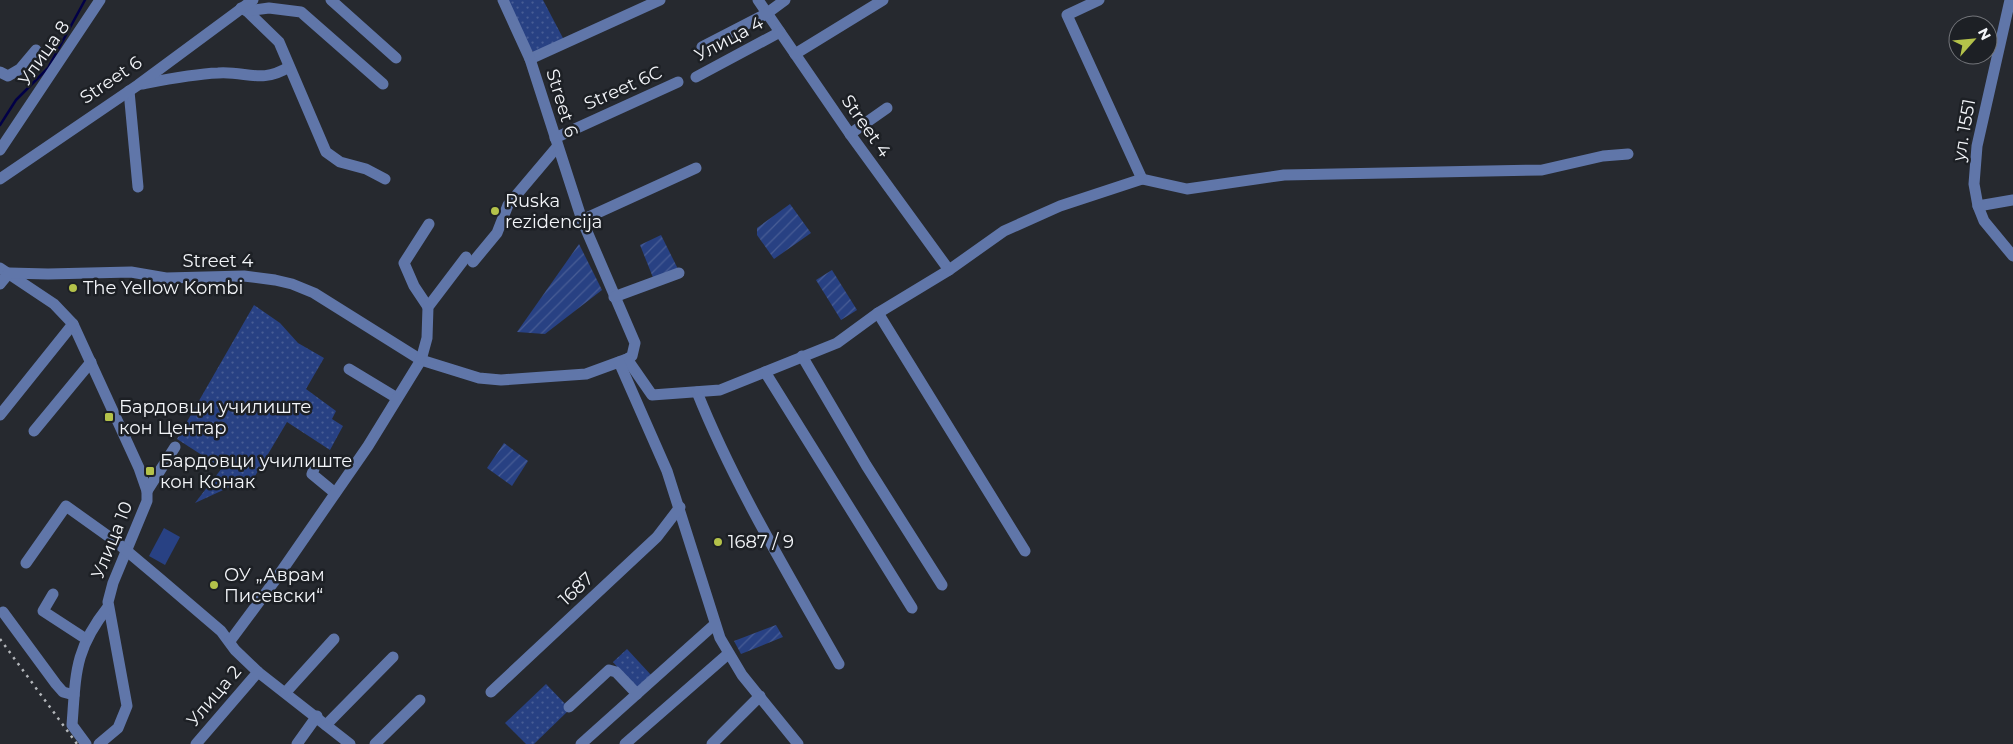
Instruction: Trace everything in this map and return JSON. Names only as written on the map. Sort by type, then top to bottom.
[{"type":"street","name":"Улица 8","points":[[0,150],[100,0]]},
{"type":"street","name":"Street 6","points":[[0,179],[133,88],[253,0]]},
{"type":"street","points":[[331,0],[396,58]]},
{"type":"street","name":"Street 6","points":[[504,0],[530,59],[582,220],[635,343],[632,356],[623,360]]},
{"type":"street","points":[[530,59],[660,0]]},
{"type":"street","name":"Street 4","points":[[758,0],[850,134],[949,270]]},
{"type":"street","name":"Улица 4","points":[[702,47],[766,14],[785,0]]},
{"type":"street","points":[[795,54],[882,0]]},
{"type":"street","points":[[1099,0],[1067,15],[1142,179]]},
{"type":"street","name":"ул. 1551","points":[[2010,0],[1977,146],[1974,184],[1978,206],[1984,222],[2013,256]]},
{"type":"street","points":[[245,6],[279,42],[326,152],[340,162],[366,169],[385,179]]},
{"type":"street","points":[[245,6],[301,12],[383,84]]},
{"type":"street","name":"Улица 4","points":[[696,77],[780,32]]},
{"type":"street","points":[[0,72],[8,76],[20,69],[36,50]]},
{"type":"street","points":[[138,187],[133,88],[190,75],[221,72],[270,76],[276,75],[289,67]]},
{"type":"street","name":"Street 6C","points":[[556,142],[678,82]]},
{"type":"street","points":[[850,134],[887,108]]},
{"type":"street","points":[[428,307],[497,233],[508,205],[556,142]]},
{"type":"street","points":[[623,360],[652,395],[720,390],[837,343],[878,313],[949,270],[1004,231],[1060,206],[1142,179],[1188,189],[1284,175],[1542,170],[1603,156],[1628,154]]},
{"type":"street","points":[[582,220],[696,168]]},
{"type":"street","points":[[1978,206],[2013,200]]},
{"type":"street","points":[[421,360],[427,338],[428,307],[414,286],[404,263],[428,224]]},
{"type":"street","points":[[0,284],[4,270]]},
{"type":"street","name":"Street 4","points":[[4,270],[48,274],[131,272],[166,278],[244,276],[275,280],[292,284],[314,293],[421,360],[456,373],[500,380],[586,374],[623,360]]},
{"type":"street","name":"Улица 10","points":[[4,270],[54,304],[73,324],[139,468],[147,491],[147,501],[127,552],[112,583],[108,607],[127,706],[118,728],[100,743]]},
{"type":"street","points":[[614,298],[679,273]]},
{"type":"street","points":[[878,313],[1025,551]]},
{"type":"street","points":[[0,415],[73,324]]},
{"type":"street","points":[[802,356],[866,465],[942,585]]},
{"type":"street","name":"Улица 2","points":[[230,641],[276,580],[368,446],[421,360]]},
{"type":"street","points":[[623,360],[680,507],[693,556],[728,654],[795,742]]},
{"type":"street","points":[[34,431],[91,362]]},
{"type":"street","points":[[349,368],[397,398]]},
{"type":"street","points":[[766,372],[912,608]]},
{"type":"street","points":[[697,392],[718,443],[744,495],[839,664]]},
{"type":"street","points":[[147,491],[175,447]]},
{"type":"street","points":[[314,469],[312,474],[334,493]]},
{"type":"street","name":"Улица 2","points":[[26,563],[66,506],[115,541],[222,631],[235,650],[258,672],[317,716],[350,744]]},
{"type":"street","name":"1687","points":[[491,692],[657,537],[680,507]]},
{"type":"street","points":[[53,594],[43,611],[86,639]]},
{"type":"street","points":[[86,744],[72,725],[78,666],[86,639],[108,607]]},
{"type":"street","points":[[3,612],[56,684],[63,692],[74,695]]},
{"type":"street","points":[[580,744],[716,624]]},
{"type":"street","points":[[286,692],[334,639]]},
{"type":"street","points":[[625,744],[728,654]]},
{"type":"street","points":[[326,725],[394,658]]},
{"type":"street","points":[[569,707],[609,670],[616,672],[636,694]]},
{"type":"street","name":"Улица 2","points":[[196,744],[258,672]]},
{"type":"street","points":[[712,744],[760,696]]},
{"type":"street","points":[[375,744],[420,700]]},
{"type":"street","points":[[297,744],[317,716]]},
{"type":"shaded area","points":[[506,0],[543,0],[564,40],[535,53],[532,51]]},
{"type":"shaded area","points":[[790,204],[811,233],[774,259],[757,235],[757,228]]},
{"type":"shaded area","points":[[661,235],[679,271],[654,280],[640,245]]},
{"type":"shaded area","points":[[579,244],[602,290],[545,334],[517,332]]},
{"type":"shaded area","points":[[832,270],[857,310],[841,320],[816,280]]},
{"type":"shaded area","points":[[254,305],[280,323],[298,343],[324,358],[306,389],[336,411],[332,419],[343,426],[330,450],[287,422],[252,481],[245,480],[195,503],[222,468],[177,439]]},
{"type":"shaded area","points":[[504,443],[528,461],[512,486],[487,468]]},
{"type":"shaded area","points":[[164,528],[180,537],[165,565],[149,556]]},
{"type":"shaded area","points":[[776,625],[783,637],[741,654],[734,641]]},
{"type":"shaded area","points":[[627,649],[651,675],[636,689],[613,662]]},
{"type":"shaded area","points":[[546,684],[570,709],[534,744],[526,744],[505,723]]},
{"type":"waterway","points":[[0,125],[16,100],[48,68],[85,0]]},
{"type":"railway","points":[[0,639],[77,744]]},
{"type":"place","name":"Ruska rezidencija","points":[[495,211]]},
{"type":"place","name":"The Yellow Kombi","points":[[73,288]]},
{"type":"place","name":"Бардовци училиште кон Центар","points":[[109,417]]},
{"type":"place","name":"Бардовци училиште кон Конак","points":[[150,471]]},
{"type":"place","name":"1687 / 9","points":[[718,542]]},
{"type":"place","name":"ОУ „Аврам Писевски“","points":[[214,585]]}]
